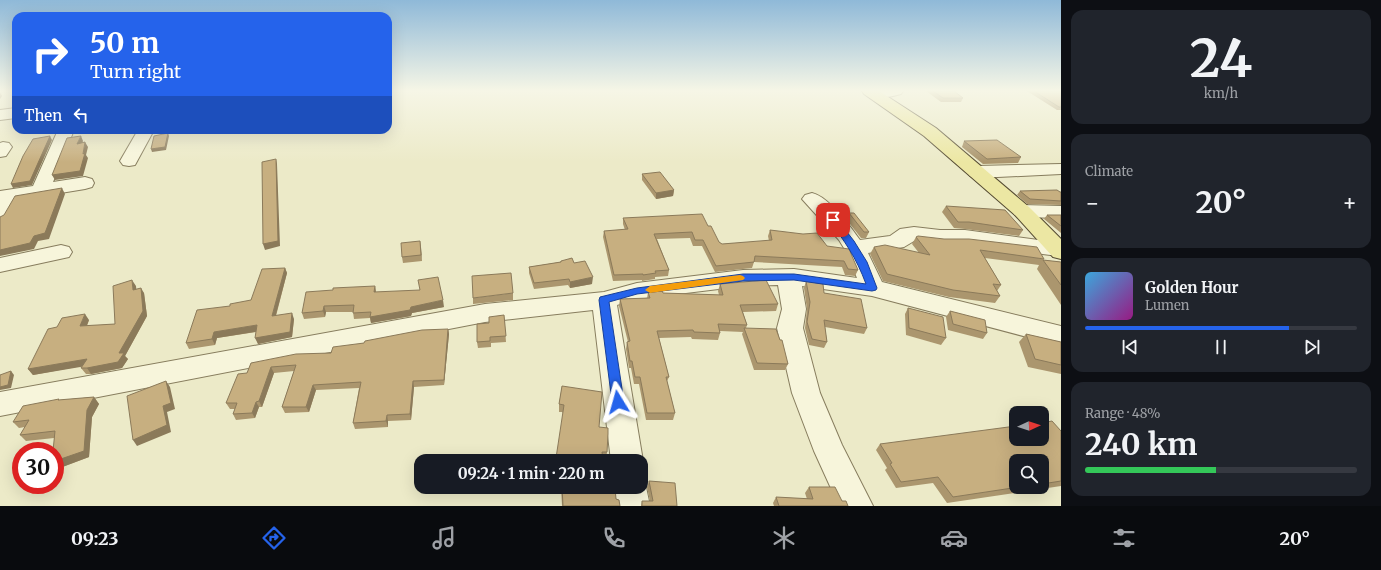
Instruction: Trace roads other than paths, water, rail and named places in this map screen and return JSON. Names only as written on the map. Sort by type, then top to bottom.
[{"type":"main road","points":[[904,115],[930,132],[1022,211],[1060,251]]},
{"type":"street","points":[[41,190],[64,134]]},
{"type":"street","points":[[130,161],[144,134]]},
{"type":"street","points":[[977,172],[1061,169]]},
{"type":"street","points":[[0,216],[6,196],[84,183]]},
{"type":"street","points":[[812,199],[833,220],[854,248],[862,262],[872,288]]},
{"type":"street","points":[[1022,211],[1061,212]]},
{"type":"street","points":[[854,248],[896,242],[908,234],[914,234],[940,237],[965,236],[1060,251]]},
{"type":"street","points":[[0,265],[61,252]]},
{"type":"street","points":[[0,404],[485,313],[604,300],[637,291],[743,278],[789,278],[841,283],[872,288],[1061,336]]},
{"type":"street","points":[[789,278],[794,309],[790,328],[806,392],[829,451],[856,506]]},
{"type":"street","points":[[604,300],[626,454]]},
{"type":"street","points":[[631,494],[633,506]]}]
